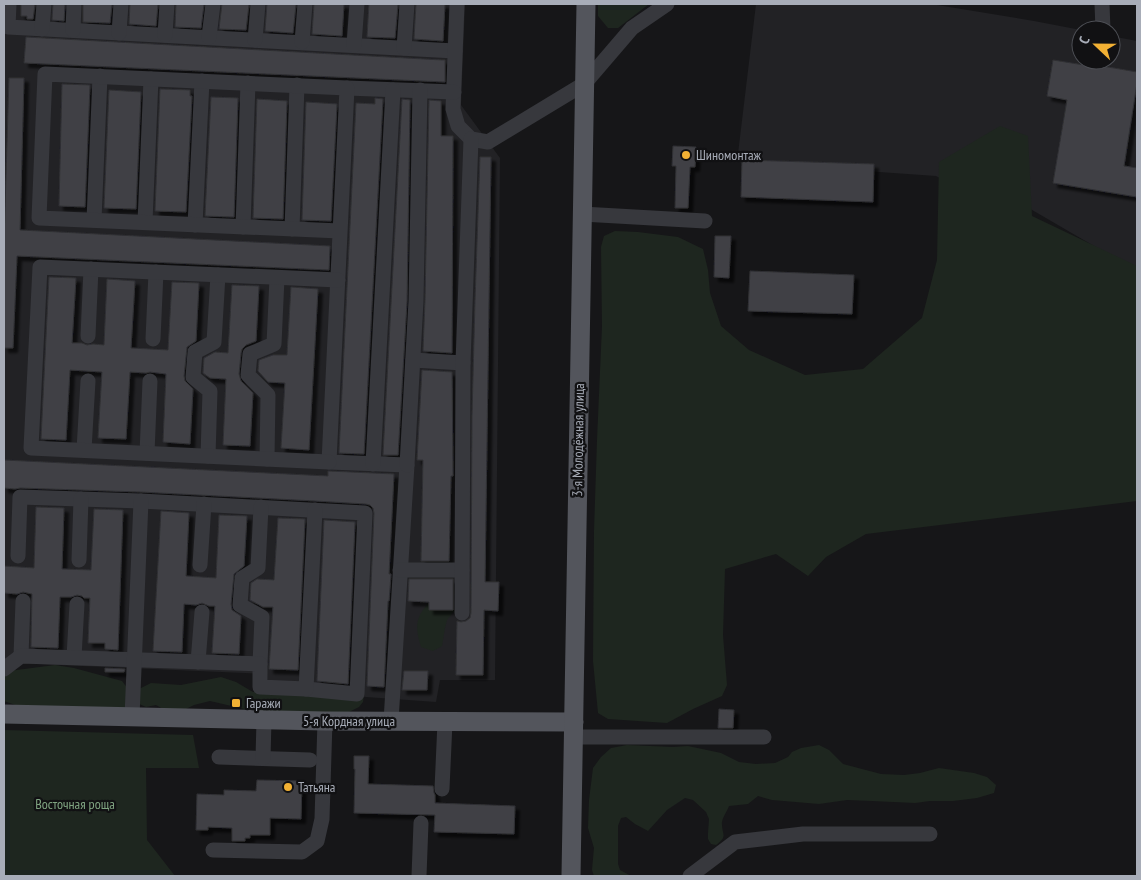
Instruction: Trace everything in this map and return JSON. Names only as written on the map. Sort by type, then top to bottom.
[{"type":"main road","name":"3-я Молодёжная улица","points":[[571,876],[586,4]]},
{"type":"main road","name":"5-я Кордная улица","points":[[4,714],[445,722],[574,730]]},
{"type":"street","points":[[9,4],[8,27],[455,51]]},
{"type":"street","points":[[42,29],[44,4]]},
{"type":"street","points":[[73,30],[74,4]]},
{"type":"street","points":[[119,33],[121,4]]},
{"type":"street","points":[[165,35],[167,4]]},
{"type":"street","points":[[209,37],[212,4]]},
{"type":"street","points":[[255,40],[258,4]]},
{"type":"street","points":[[302,42],[305,4]]},
{"type":"street","points":[[354,45],[356,4]]},
{"type":"street","points":[[404,48],[407,4]]},
{"type":"street","points":[[457,4],[453,109],[458,126],[471,139],[488,142],[584,84],[632,28],[667,4]]},
{"type":"street","points":[[1102,4],[1103,20]]},
{"type":"street","points":[[340,232],[39,218],[46,74],[454,92]]},
{"type":"street","points":[[94,220],[100,76]]},
{"type":"street","points":[[144,222],[152,79]]},
{"type":"street","points":[[195,225],[202,81]]},
{"type":"street","points":[[243,227],[248,83]]},
{"type":"street","points":[[292,229],[297,85]]},
{"type":"street","points":[[329,462],[347,88]]},
{"type":"street","points":[[373,464],[393,90]]},
{"type":"street","points":[[391,721],[416,301],[420,90]]},
{"type":"street","points":[[462,613],[463,363],[471,139]]},
{"type":"street","points":[[582,214],[705,221]]},
{"type":"street","points":[[338,280],[40,267],[31,448],[407,465]]},
{"type":"street","points":[[88,336],[91,269]]},
{"type":"street","points":[[153,339],[156,272]]},
{"type":"street","points":[[208,456],[210,391],[193,377],[195,352],[214,342],[218,275]]},
{"type":"street","points":[[267,459],[268,395],[248,375],[250,354],[274,344],[277,278]]},
{"type":"street","points":[[413,360],[463,363]]},
{"type":"street","points":[[84,450],[88,381]]},
{"type":"street","points":[[146,453],[150,381]]},
{"type":"street","points":[[18,556],[20,497],[141,501],[262,507],[365,513],[357,694],[260,687],[262,617],[240,605],[242,578],[258,568],[262,507]]},
{"type":"street","points":[[79,560],[81,499]]},
{"type":"street","points":[[132,717],[141,501]]},
{"type":"street","points":[[200,565],[204,504]]},
{"type":"street","points":[[306,689],[315,510]]},
{"type":"street","points":[[400,570],[462,570]]},
{"type":"street","points":[[21,656],[23,601]]},
{"type":"street","points":[[74,658],[77,604]]},
{"type":"street","points":[[198,662],[202,612]]},
{"type":"street","points":[[4,669],[21,656],[260,664]]},
{"type":"street","points":[[263,758],[264,720]]},
{"type":"street","points":[[213,850],[302,852],[317,841],[322,819],[325,721]]},
{"type":"street","points":[[442,789],[445,722]]},
{"type":"street","points":[[574,730],[764,737]]},
{"type":"street","points":[[219,757],[310,760]]},
{"type":"street","points":[[420,876],[421,823]]},
{"type":"street","points":[[690,876],[735,842],[803,834],[930,834]]},
{"type":"shaded area","points":[[4,4],[465,4],[461,105],[500,158],[495,680],[440,680],[436,702],[268,690],[267,674],[13,663],[4,675]]},
{"type":"shaded area","points":[[756,4],[931,4],[1071,28],[1071,70],[1121,70],[1121,38],[1137,41],[1137,271],[1027,207],[1022,220],[936,176],[737,162]]},
{"type":"green space","points":[[598,4],[649,4],[618,28],[608,28],[598,16]]},
{"type":"green space","points":[[1000,126],[1028,136],[1032,216],[1137,266],[1137,501],[866,534],[826,557],[808,576],[776,554],[725,569],[723,635],[727,685],[722,696],[667,723],[608,719],[598,713],[593,661],[594,531],[602,326],[601,247],[604,236],[615,231],[678,237],[703,249],[708,270],[710,293],[721,326],[749,350],[805,375],[863,369],[922,318],[937,260],[939,162]]},
{"type":"green space","points":[[429,602],[429,610],[455,610],[447,620],[442,646],[433,651],[421,647],[417,628],[421,613]]},
{"type":"green space","points":[[55,665],[122,681],[128,689],[125,708],[21,707],[4,701],[4,674],[9,671]]},
{"type":"green space","points":[[221,677],[236,682],[253,692],[364,695],[363,702],[359,707],[341,716],[278,717],[210,701],[184,710],[167,711],[156,705],[146,707],[137,703],[139,689],[151,683],[181,685]]},
{"type":"green space","name":"Восточная роща","points":[[4,730],[193,735],[199,768],[146,768],[147,840],[175,876],[4,876]]},
{"type":"green space","points":[[627,745],[688,746],[721,753],[739,762],[756,764],[775,763],[801,748],[819,745],[829,750],[843,764],[881,774],[904,775],[939,768],[974,773],[987,777],[996,785],[994,793],[977,798],[915,803],[847,800],[819,804],[772,800],[758,796],[748,804],[729,806],[722,822],[724,835],[716,845],[711,844],[708,839],[709,819],[706,812],[693,800],[685,798],[667,810],[648,831],[626,817],[621,818],[618,826],[618,864],[620,870],[631,876],[594,876],[592,870],[594,848],[588,828],[593,768],[611,748]]},
{"type":"building","points":[[21,4],[35,4],[33,19],[21,16]]},
{"type":"building","points":[[53,4],[65,4],[64,21],[52,20]]},
{"type":"building","points":[[83,4],[112,4],[110,23],[83,22]]},
{"type":"building","points":[[130,4],[158,4],[156,26],[129,24]]},
{"type":"building","points":[[176,4],[204,4],[201,28],[175,27]]},
{"type":"building","points":[[222,4],[249,4],[246,30],[219,29]]},
{"type":"building","points":[[267,4],[296,4],[293,33],[265,31]]},
{"type":"building","points":[[314,4],[344,4],[342,36],[312,34]]},
{"type":"building","points":[[369,4],[398,4],[395,38],[367,37]]},
{"type":"building","points":[[416,4],[445,4],[443,41],[414,39]]},
{"type":"building","points":[[26,37],[445,60],[445,82],[24,63]]},
{"type":"building","points":[[1053,60],[1071,63],[1071,70],[1121,69],[1137,72],[1137,83],[1124,166],[1137,168],[1137,197],[1053,183],[1067,100],[1047,96]]},
{"type":"building","points":[[9,78],[24,78],[20,230],[330,246],[329,270],[17,256],[13,348],[4,348],[4,241]]},
{"type":"building","points":[[62,84],[90,85],[85,207],[59,206]]},
{"type":"building","points":[[160,89],[190,90],[190,96],[192,96],[186,212],[155,211]]},
{"type":"building","points":[[109,90],[141,92],[136,209],[104,208]]},
{"type":"building","points":[[211,97],[238,98],[234,217],[205,216]]},
{"type":"building","points":[[375,98],[383,99],[364,454],[339,453],[356,103],[375,104]]},
{"type":"building","points":[[257,99],[287,101],[283,219],[253,218]]},
{"type":"building","points":[[402,99],[410,100],[407,301],[398,455],[383,455]]},
{"type":"building","points":[[429,100],[441,101],[441,136],[453,136],[452,353],[423,351]]},
{"type":"building","points":[[306,102],[337,104],[331,221],[302,220]]},
{"type":"building","points":[[673,146],[696,147],[695,167],[690,167],[688,208],[675,208],[676,166],[672,166]]},
{"type":"building","points":[[480,157],[491,157],[485,582],[499,582],[498,611],[484,610],[483,675],[456,675],[457,621],[466,621],[470,618],[471,613],[472,416]]},
{"type":"building","points":[[742,160],[874,164],[873,202],[741,197]]},
{"type":"building","points":[[715,236],[731,236],[729,278],[714,277]]},
{"type":"building","points":[[750,271],[854,275],[852,314],[748,311]]},
{"type":"building","points":[[49,277],[76,278],[72,343],[104,345],[107,279],[135,281],[131,348],[168,350],[172,282],[199,283],[196,341],[187,347],[184,376],[185,381],[193,389],[190,444],[163,442],[166,374],[150,372],[130,372],[126,439],[98,438],[102,372],[70,370],[66,440],[41,439]]},
{"type":"building","points":[[232,285],[259,286],[256,341],[242,349],[239,374],[241,381],[253,393],[250,446],[223,445],[226,379],[210,378],[203,373],[204,358],[215,352],[228,353]]},
{"type":"building","points":[[291,287],[318,289],[309,450],[281,448],[285,383],[268,382],[258,371],[259,360],[273,355],[287,355]]},
{"type":"building","points":[[422,370],[452,372],[453,476],[451,476],[449,561],[421,561],[423,460],[417,460]]},
{"type":"building","points":[[4,460],[328,476],[328,471],[394,474],[389,574],[391,574],[384,687],[367,686],[374,513],[370,505],[141,492],[4,488]]},
{"type":"building","points":[[36,507],[64,508],[62,569],[91,570],[94,509],[123,510],[118,650],[105,649],[105,643],[88,643],[90,598],[77,595],[60,597],[58,648],[31,647],[32,594],[23,592],[17,594],[4,593],[4,566],[34,568]]},
{"type":"building","points":[[161,511],[189,513],[186,576],[216,578],[219,515],[247,516],[244,566],[234,574],[231,604],[232,610],[241,616],[239,654],[212,653],[215,606],[202,603],[196,605],[184,604],[182,652],[153,651]]},
{"type":"building","points":[[278,518],[305,519],[298,670],[269,669],[273,607],[263,607],[250,600],[251,583],[257,579],[274,580]]},
{"type":"building","points":[[324,520],[355,522],[348,684],[317,681]]},
{"type":"building","points":[[409,579],[453,579],[453,610],[429,610],[429,602],[408,601]]},
{"type":"building","points":[[105,668],[125,669],[124,672],[105,672]]},
{"type":"building","points":[[404,671],[428,671],[427,690],[402,690]]},
{"type":"building","points":[[719,709],[734,710],[733,728],[718,728]]},
{"type":"building","points":[[354,756],[369,756],[368,784],[433,786],[435,803],[515,806],[514,834],[434,832],[435,815],[354,813]]},
{"type":"building","points":[[257,780],[302,781],[301,819],[270,818],[270,835],[250,835],[250,838],[245,838],[245,841],[232,841],[232,828],[208,827],[208,830],[196,830],[197,794],[224,795],[224,790],[256,791]]},
{"type":"place","name":"Шиномонтаж","points":[[686,155]]},
{"type":"place","name":"Гаражи","points":[[236,703]]},
{"type":"place","name":"Татьяна","points":[[288,787]]}]
